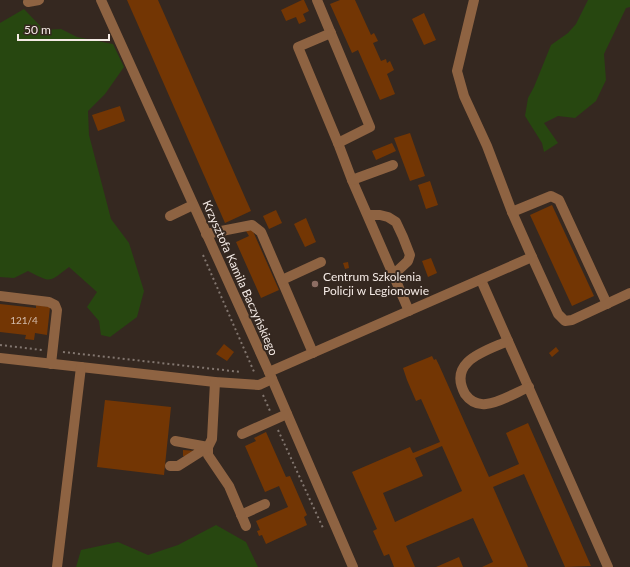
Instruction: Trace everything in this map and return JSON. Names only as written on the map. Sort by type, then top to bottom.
[{"type":"lane","points":[[28,2],[39,0]]},
{"type":"lane","name":"Krzysztofa Kamila Baczyńskiego","points":[[101,0],[287,414],[353,567]]},
{"type":"lane","points":[[474,0],[457,71],[464,96],[487,146],[512,212],[558,314],[565,321],[572,320],[630,293]]},
{"type":"lane","points":[[319,1],[370,127],[338,143]]},
{"type":"lane","points":[[331,33],[298,47],[352,180],[409,311]]},
{"type":"lane","points":[[352,180],[393,165]]},
{"type":"lane","points":[[512,212],[551,196],[558,200],[607,304]]},
{"type":"lane","points":[[170,216],[193,205]]},
{"type":"lane","points":[[368,215],[380,215],[388,217],[396,222],[403,237],[410,255],[408,261],[393,275]]},
{"type":"lane","points":[[206,234],[252,225],[261,232],[313,353]]},
{"type":"lane","points":[[0,358],[215,382],[259,385],[270,376],[313,353],[532,257]]},
{"type":"lane","points":[[282,280],[321,262]]},
{"type":"lane","points":[[481,280],[608,567]]},
{"type":"lane","points":[[0,296],[49,302],[55,305],[56,310],[51,364]]},
{"type":"lane","points":[[508,341],[475,356],[466,363],[462,369],[460,380],[462,388],[474,403],[485,405],[529,387]]},
{"type":"lane","points":[[56,567],[81,367]]},
{"type":"lane","points":[[215,382],[212,439],[208,447],[208,455],[229,486],[246,526]]},
{"type":"lane","points":[[242,434],[287,414]]},
{"type":"lane","points":[[175,441],[208,447]]},
{"type":"lane","points":[[170,466],[178,466],[208,447]]},
{"type":"lane","points":[[241,514],[265,504]]},
{"type":"path","points":[[202,252],[274,420],[325,532]]},
{"type":"path","points":[[0,345],[246,372]]},
{"type":"green space","points":[[588,0],[630,0],[630,7],[626,8],[604,54],[606,80],[596,101],[575,118],[558,116],[544,123],[558,143],[544,152],[542,143],[525,116],[528,98],[551,45],[568,33],[576,24]]},
{"type":"green space","points":[[24,9],[44,30],[61,29],[77,37],[113,44],[124,67],[105,94],[88,111],[89,135],[111,219],[129,243],[144,291],[137,317],[110,337],[101,335],[99,321],[87,307],[97,292],[69,267],[50,280],[28,271],[14,278],[0,277],[0,23]]},
{"type":"green space","points":[[216,525],[246,542],[258,567],[76,567],[81,550],[118,542],[148,555],[178,545]]},
{"type":"building","points":[[127,0],[158,0],[251,211],[225,223]]},
{"type":"building","points":[[304,0],[309,11],[303,14],[306,21],[299,24],[296,17],[286,21],[281,10]]},
{"type":"building","points":[[340,0],[355,0],[371,35],[374,33],[378,41],[373,43],[381,61],[386,59],[387,63],[390,61],[394,70],[387,74],[395,94],[380,100],[358,50],[352,53],[330,4]]},
{"type":"building","points":[[424,13],[436,40],[424,45],[412,19]]},
{"type":"building","points":[[120,106],[125,121],[98,131],[92,115]]},
{"type":"building","points":[[410,133],[425,176],[410,181],[394,138]]},
{"type":"building","points":[[392,143],[396,151],[376,160],[372,151]]},
{"type":"building","points":[[430,181],[438,205],[426,209],[418,185]]},
{"type":"building","points":[[552,205],[594,296],[572,306],[530,215]]},
{"type":"building","points":[[276,210],[282,223],[269,229],[263,216]]},
{"type":"building","points":[[306,218],[316,242],[305,247],[294,224]]},
{"type":"building","points":[[252,229],[279,290],[261,298],[236,242],[249,236],[246,231]]},
{"type":"building","points":[[431,258],[437,273],[428,277],[422,261]]},
{"type":"building","points":[[348,262],[349,268],[345,269],[343,263]]},
{"type":"building","points":[[0,304],[36,308],[36,305],[50,307],[47,335],[35,333],[34,340],[25,339],[26,335],[0,332]]},
{"type":"building","points":[[224,344],[234,352],[227,361],[216,354]]},
{"type":"building","points":[[556,347],[559,351],[552,357],[549,353]]},
{"type":"building","points":[[432,356],[434,360],[436,359],[489,477],[519,464],[506,433],[528,423],[591,566],[565,567],[524,474],[493,487],[528,567],[482,567],[493,562],[473,518],[406,546],[415,567],[394,567],[389,554],[384,556],[373,531],[377,529],[352,472],[410,447],[413,453],[440,442],[421,399],[416,401],[403,368]],"holes":[[[442,446],[462,491],[395,522],[383,493],[423,476],[415,458]]]},
{"type":"building","points":[[105,400],[171,407],[164,475],[97,467]]},
{"type":"building","points":[[266,432],[286,477],[290,476],[307,515],[304,517],[307,525],[266,544],[262,535],[259,536],[257,531],[260,530],[256,521],[288,507],[279,486],[265,492],[245,446],[256,441],[254,438]]},
{"type":"building","points":[[183,450],[197,451],[190,456],[183,456]]},
{"type":"building","points":[[459,557],[463,567],[436,567]]},
{"type":"place","name":"Centrum Szkolenia Policji w Legionowie","points":[[315,284]]}]
